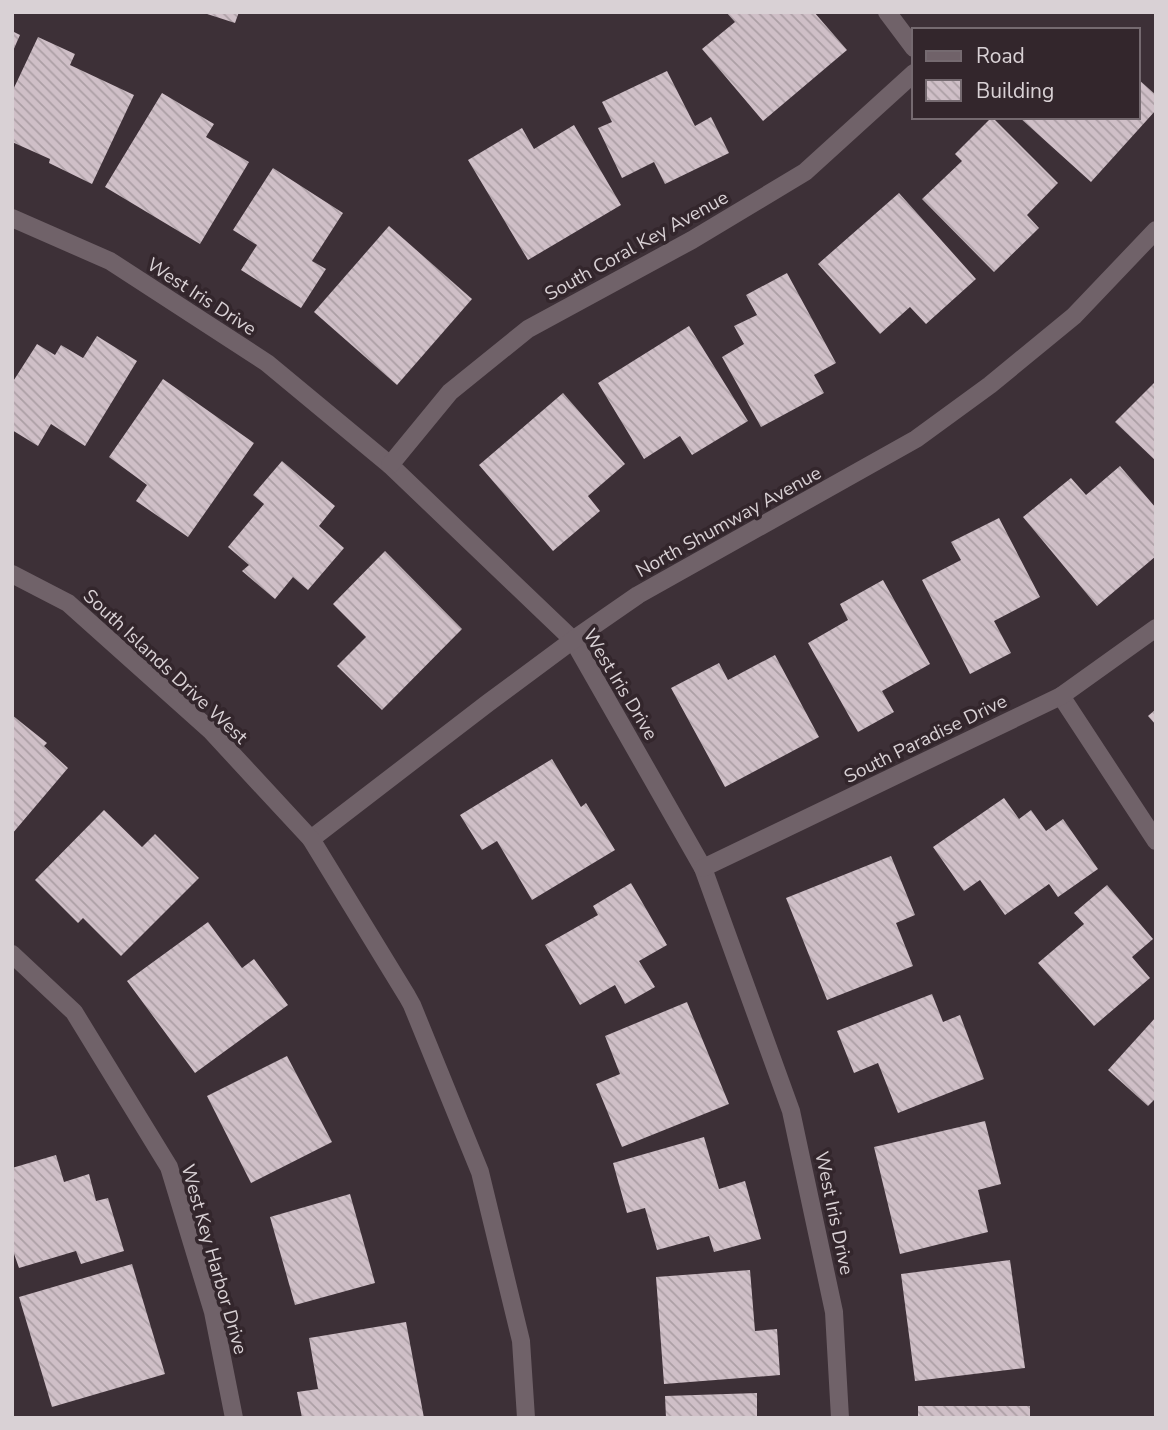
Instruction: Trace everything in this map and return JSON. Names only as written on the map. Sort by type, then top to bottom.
[{"type":"street","points":[[887,12],[912,45]]},
{"type":"street","name":"South Coral Key Avenue","points":[[390,465],[450,392],[528,329],[692,240],[804,172],[912,75]]},
{"type":"street","name":"West Iris Drive","points":[[12,218],[110,261],[267,363],[390,465],[573,639],[703,868],[791,1111],[834,1312],[840,1418]]},
{"type":"street","name":"North Shumway Avenue","points":[[311,839],[573,639],[638,595],[916,439],[1074,316],[1156,230]]},
{"type":"street","name":"South Islands Drive West","points":[[12,573],[68,603],[160,684],[210,730],[311,839],[412,1005],[480,1172],[521,1341],[526,1418]]},
{"type":"street","name":"South Paradise Drive","points":[[703,868],[1061,696],[1156,628]]},
{"type":"street","points":[[1061,696],[1156,841]]},
{"type":"street","name":"West Key Harbor Drive","points":[[12,954],[74,1012],[169,1167],[213,1312],[234,1418]]},
{"type":"building","points":[[201,12],[239,12],[235,23]]},
{"type":"building","points":[[726,12],[814,12],[847,50],[763,121],[702,49],[735,22]]},
{"type":"building","points":[[12,31],[20,35],[12,53]]},
{"type":"building","points":[[38,37],[75,54],[70,65],[134,95],[92,184],[49,163],[50,159],[12,142],[12,92]]},
{"type":"building","points":[[667,71],[695,126],[711,117],[729,153],[665,184],[654,162],[622,178],[598,128],[612,122],[602,102]]},
{"type":"building","points":[[1140,81],[1156,95],[1156,110],[1091,182],[1021,119],[1140,119]]},
{"type":"building","points":[[162,93],[214,124],[206,137],[249,162],[200,244],[105,187]]},
{"type":"building","points":[[990,119],[994,119],[1058,183],[1027,215],[1039,228],[994,272],[922,199],[962,161],[955,154]]},
{"type":"building","points":[[574,125],[621,205],[528,260],[468,160],[522,128],[534,149]]},
{"type":"building","points":[[273,168],[343,213],[312,261],[326,269],[301,308],[241,270],[257,245],[233,230]]},
{"type":"building","points":[[899,193],[976,279],[926,324],[910,307],[880,334],[818,264]]},
{"type":"building","points":[[389,226],[472,299],[397,385],[314,312]]},
{"type":"building","points":[[787,273],[836,363],[814,375],[824,393],[761,427],[722,357],[744,344],[734,326],[757,315],[746,295]]},
{"type":"building","points":[[689,326],[748,421],[692,455],[680,436],[644,459],[598,383]]},
{"type":"building","points":[[97,336],[137,361],[85,446],[51,424],[38,446],[12,430],[12,383],[37,344],[55,355],[61,345],[83,358]]},
{"type":"building","points":[[163,379],[254,443],[188,537],[136,501],[147,485],[109,457]]},
{"type":"building","points":[[1156,381],[1156,461],[1115,422]]},
{"type":"building","points":[[563,393],[625,464],[588,496],[600,511],[553,551],[479,465]]},
{"type":"building","points":[[282,461],[335,506],[319,526],[344,548],[308,590],[293,577],[275,599],[242,571],[249,565],[228,547],[264,504],[253,495]]},
{"type":"building","points":[[1120,466],[1156,508],[1156,556],[1097,606],[1023,517],[1071,478],[1086,495]]},
{"type":"building","points":[[999,518],[1040,597],[994,621],[1011,653],[970,674],[922,580],[961,560],[951,542]]},
{"type":"building","points":[[385,551],[462,629],[382,710],[337,666],[366,637],[333,604]]},
{"type":"building","points":[[883,580],[930,664],[882,691],[894,712],[858,732],[808,643],[848,620],[840,604]]},
{"type":"building","points":[[775,655],[819,737],[725,787],[671,688],[719,663],[728,680]]},
{"type":"building","points":[[1156,709],[1156,725],[1148,716]]},
{"type":"building","points":[[12,715],[47,743],[44,746],[68,768],[12,834]]},
{"type":"building","points":[[552,759],[581,807],[586,803],[615,850],[532,900],[497,841],[482,850],[460,815]]},
{"type":"building","points":[[1004,798],[1019,819],[1031,810],[1046,831],[1063,819],[1098,869],[1058,897],[1049,884],[1005,915],[980,880],[964,891],[933,847]]},
{"type":"building","points":[[104,810],[142,847],[155,834],[199,878],[121,956],[83,918],[78,923],[35,880]]},
{"type":"building","points":[[891,856],[915,915],[896,923],[913,966],[827,1000],[786,898]]},
{"type":"building","points":[[631,883],[667,945],[639,961],[655,987],[625,1004],[615,985],[580,1005],[545,945],[598,915],[593,906]]},
{"type":"building","points":[[1107,885],[1153,939],[1132,957],[1150,978],[1094,1026],[1038,963],[1084,924],[1074,913]]},
{"type":"building","points":[[208,922],[242,968],[254,959],[288,1005],[195,1073],[127,981]]},
{"type":"building","points":[[932,994],[943,1022],[960,1015],[984,1079],[898,1113],[878,1063],[854,1073],[837,1031]]},
{"type":"building","points":[[687,1002],[729,1104],[622,1147],[596,1084],[620,1074],[605,1036]]},
{"type":"building","points":[[1156,1017],[1156,1098],[1148,1106],[1108,1070]]},
{"type":"building","points":[[287,1056],[332,1142],[251,1183],[207,1096]]},
{"type":"building","points":[[985,1121],[1001,1184],[978,1190],[988,1232],[900,1254],[874,1147]]},
{"type":"building","points":[[704,1137],[719,1189],[745,1181],[761,1239],[714,1252],[709,1236],[657,1250],[645,1208],[627,1213],[613,1163]]},
{"type":"building","points":[[56,1155],[64,1182],[89,1174],[96,1201],[108,1198],[124,1251],[81,1264],[76,1251],[19,1268],[12,1248],[12,1168]]},
{"type":"building","points":[[350,1194],[375,1283],[295,1305],[270,1217]]},
{"type":"building","points":[[1010,1260],[1025,1368],[915,1381],[901,1274]]},
{"type":"building","points":[[132,1264],[165,1374],[52,1407],[19,1297]]},
{"type":"building","points":[[750,1270],[755,1331],[777,1329],[780,1375],[664,1384],[656,1277]]},
{"type":"building","points":[[406,1322],[424,1418],[302,1418],[297,1392],[318,1389],[309,1338]]},
{"type":"building","points":[[757,1393],[757,1418],[666,1418],[665,1396]]},
{"type":"building","points":[[918,1406],[1030,1406],[1030,1418],[918,1418]]}]
